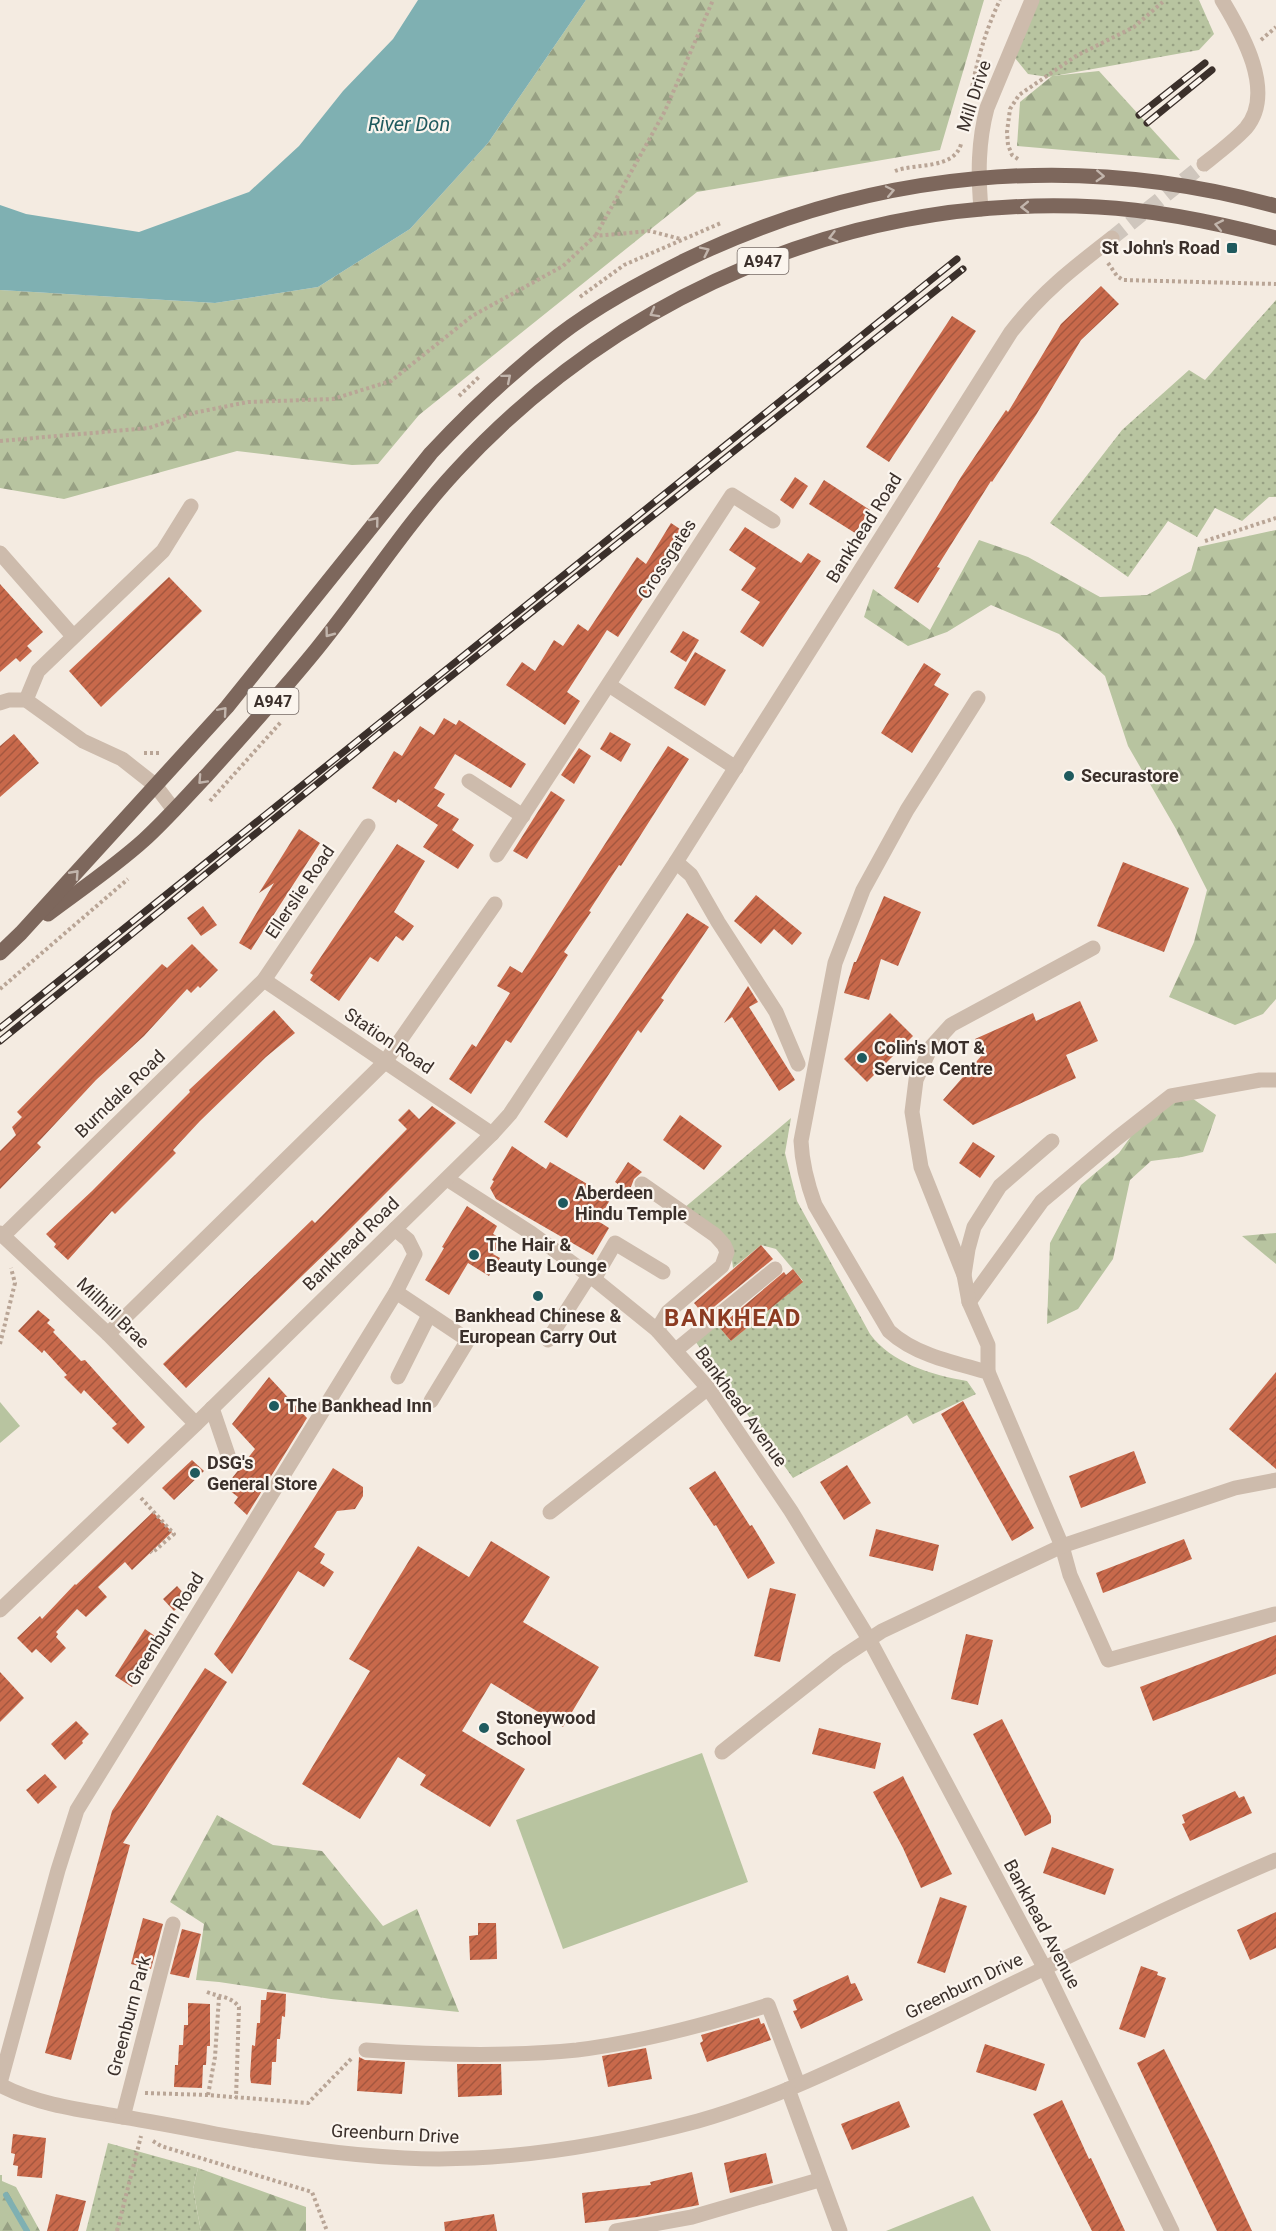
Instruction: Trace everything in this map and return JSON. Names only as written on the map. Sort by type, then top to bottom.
[{"type":"main road","name":"A947","points":[[0,953],[21,933],[227,707],[431,453],[496,388],[559,336],[649,278],[717,245],[790,216],[864,196],[931,183],[978,177],[1048,175],[1116,177],[1192,186],[1276,206]]},
{"type":"main road","name":"A947","points":[[21,933],[129,853],[174,810],[240,739],[317,648],[411,524],[453,474],[496,430],[582,358],[668,304],[709,284],[814,242],[918,217],[981,209],[1048,206],[1100,207],[1221,225],[1276,238]]},
{"type":"street","name":"Mill Drive","points":[[981,209],[978,177],[979,145],[987,108],[1032,0]]},
{"type":"street","points":[[1204,164],[1246,128],[1256,108],[1258,81],[1256,70],[1244,39],[1222,0]]},
{"type":"street","name":"Bankhead Road","points":[[0,1610],[196,1424],[447,1179],[510,1114],[736,768],[976,384],[1011,332],[1043,294],[1112,238]]},
{"type":"street","name":"Crossgates","points":[[497,855],[732,495],[773,521]]},
{"type":"street","points":[[26,700],[38,671],[163,551],[191,506]]},
{"type":"street","points":[[0,553],[73,636]]},
{"type":"street","points":[[609,685],[736,768]]},
{"type":"street","points":[[978,698],[907,810],[863,890],[835,963],[801,1141],[802,1164],[816,1205],[889,1331],[902,1343],[950,1362],[988,1372]]},
{"type":"street","points":[[0,703],[9,700],[26,700],[83,741],[122,759],[155,785],[174,810]]},
{"type":"street","points":[[469,781],[523,816]]},
{"type":"street","name":"Ellerslie Road","points":[[264,980],[368,826]]},
{"type":"street","points":[[676,861],[692,875],[718,922],[780,1020],[798,1064]]},
{"type":"street","points":[[108,1334],[385,1062],[495,904]]},
{"type":"street","points":[[1093,948],[951,1025],[931,1047],[916,1080],[912,1112],[921,1167],[964,1275],[969,1302],[988,1345],[988,1372],[1062,1546],[1070,1575],[1108,1660],[1275,1614]]},
{"type":"street","name":"Station Road","points":[[264,980],[492,1134]]},
{"type":"street","name":"Burndale Road","points":[[1,1234],[264,980]]},
{"type":"street","points":[[969,1302],[1042,1201],[1171,1096],[1260,1080],[1276,1080]]},
{"type":"street","points":[[964,1275],[974,1227],[987,1204],[1016,1170],[1052,1141]]},
{"type":"street","name":"Bankhead Avenue","points":[[447,1179],[531,1233],[657,1329],[708,1388],[790,1511],[869,1639],[1045,1969],[1172,2231]]},
{"type":"street","points":[[642,1184],[715,1235],[727,1252],[722,1266],[668,1312],[657,1329]]},
{"type":"street","name":"Greenburn Road","points":[[0,2084],[58,1870],[77,1810],[396,1292],[415,1254],[408,1240],[395,1229]]},
{"type":"street","name":"Millhill Brae","points":[[1,1234],[108,1334],[196,1424]]},
{"type":"street","points":[[548,1340],[615,1243],[663,1272]]},
{"type":"street","points":[[676,1350],[775,1269]]},
{"type":"street","points":[[396,1292],[468,1340],[431,1401]]},
{"type":"street","points":[[398,1377],[429,1315]]},
{"type":"street","points":[[550,1512],[708,1388]]},
{"type":"street","points":[[212,1408],[229,1458]]},
{"type":"street","points":[[722,1752],[838,1660],[869,1639],[1062,1546],[1235,1488],[1276,1480]]},
{"type":"street","name":"Greenburn Drive","points":[[0,2084],[15,2092],[58,2105],[123,2117],[143,2128],[362,2155],[407,2158],[490,2157],[623,2138],[699,2120],[825,2074],[1208,1889],[1276,1860]]},
{"type":"street","name":"Greenburn Park","points":[[123,2117],[173,1924]]},
{"type":"street","points":[[366,2050],[430,2054],[576,2050],[696,2028],[768,2005],[819,2180],[840,2231]]},
{"type":"street","points":[[616,2231],[692,2217],[819,2180]]},
{"type":"path","points":[[0,441],[149,428],[193,413],[237,404],[272,400],[333,399],[391,381],[472,316],[563,266],[595,236],[665,111],[712,0]]},
{"type":"path","points":[[978,58],[1000,0]]},
{"type":"path","points":[[1029,159],[1018,159],[1012,155],[1008,145],[1006,132],[1010,109],[1019,95],[1076,56],[1134,27],[1165,0]]},
{"type":"path","points":[[1276,27],[1274,28],[1276,36]]},
{"type":"path","points":[[930,165],[931,183]]},
{"type":"path","points":[[595,236],[650,231],[681,239]]},
{"type":"path","points":[[1117,276],[1123,280],[1276,284]]},
{"type":"path","points":[[1205,541],[1276,518]]},
{"type":"path","points":[[203,807],[284,718]]},
{"type":"path","points":[[0,989],[135,873]]},
{"type":"path","points":[[0,1344],[15,1283],[10,1266],[22,1254]]},
{"type":"path","points":[[130,1487],[174,1534],[162,1546],[151,1552]]},
{"type":"path","points":[[207,1992],[219,1997],[227,1997],[239,2007],[236,2098]]},
{"type":"path","points":[[208,2096],[215,2057],[219,1997]]},
{"type":"path","points":[[129,2093],[308,2103],[360,2050],[366,2050]]},
{"type":"path","points":[[117,2231],[143,2128]]},
{"type":"path","points":[[143,2128],[161,2146],[312,2192],[327,2231]]},
{"type":"green space","points":[[586,0],[984,0],[940,150],[697,192],[419,415],[378,464],[352,465],[237,451],[64,499],[0,488],[0,290],[215,303],[318,287],[410,229],[488,143]]},
{"type":"green space","points":[[1036,0],[1199,0],[1214,34],[1199,50],[1048,77],[1028,74],[1015,58]]},
{"type":"green space","points":[[1099,71],[1180,160],[1017,146],[1020,102],[1052,76]]},
{"type":"green space","points":[[1276,300],[1276,497],[1269,497],[1242,521],[1215,508],[1197,537],[1168,521],[1128,577],[1050,523],[1122,430],[1189,370],[1205,380]]},
{"type":"green space","points":[[1276,530],[1276,999],[1263,1014],[1235,1025],[1169,997],[1194,942],[1207,890],[1176,829],[1128,746],[1105,676],[1059,634],[991,605],[947,632],[908,646],[864,617],[873,589],[930,630],[979,540],[1028,557],[1100,597],[1147,595],[1191,571],[1198,547]]},
{"type":"green space","points":[[1189,1096],[1216,1115],[1203,1152],[1151,1161],[1130,1180],[1113,1259],[1078,1309],[1047,1324],[1050,1243],[1081,1185],[1119,1153],[1150,1110]]},
{"type":"green space","points":[[791,1118],[785,1153],[797,1201],[870,1334],[889,1353],[901,1360],[926,1371],[967,1381],[976,1394],[913,1424],[907,1415],[793,1478],[695,1341],[708,1328],[720,1328],[731,1341],[803,1281],[776,1249],[761,1245],[733,1268],[731,1251],[684,1208]]},
{"type":"green space","points":[[1276,1233],[1276,1264],[1242,1236]]},
{"type":"green space","points":[[0,1402],[20,1426],[0,1443]]},
{"type":"green space","points":[[702,1753],[748,1882],[563,1949],[516,1820]]},
{"type":"green space","points":[[217,1815],[273,1845],[322,1851],[383,1926],[417,1909],[459,2012],[331,1999],[196,1980],[204,1924],[170,1902]]},
{"type":"green space","points":[[108,2143],[198,2168],[193,2189],[201,2231],[86,2231]]},
{"type":"green space","points":[[198,2168],[306,2207],[306,2231],[201,2231],[193,2189]]},
{"type":"green space","points":[[0,2175],[2,2175],[2,2181],[16,2187],[40,2231],[0,2231]]},
{"type":"green space","points":[[973,2196],[991,2231],[886,2231]]},
{"type":"water","name":"River Don","points":[[418,0],[586,0],[488,143],[410,229],[318,287],[215,303],[0,290],[0,205],[26,214],[139,232],[249,192],[299,146],[343,91],[393,39]]},
{"type":"building","points":[[1101,286],[1119,304],[1081,340],[1036,415],[937,567],[940,568],[918,603],[894,588],[961,477],[1006,410],[1008,412],[1061,324]]},
{"type":"building","points":[[952,316],[976,331],[889,462],[866,447]]},
{"type":"building","points":[[795,477],[808,486],[793,509],[780,500]]},
{"type":"building","points":[[824,480],[870,510],[855,533],[809,504]]},
{"type":"building","points":[[671,523],[686,533],[618,637],[607,630],[567,692],[580,701],[565,725],[506,685],[522,662],[535,671],[554,640],[563,646],[578,624],[588,631],[637,557],[646,564]]},
{"type":"building","points":[[745,527],[801,563],[808,553],[821,561],[763,647],[740,632],[760,602],[741,590],[756,568],[729,550]]},
{"type":"building","points":[[169,577],[202,611],[101,707],[69,671]]},
{"type":"building","points":[[0,584],[43,632],[27,646],[32,651],[20,662],[16,658],[0,672]]},
{"type":"building","points":[[683,631],[699,640],[686,662],[670,652]]},
{"type":"building","points":[[695,652],[726,670],[705,706],[674,688]]},
{"type":"building","points":[[924,663],[941,674],[934,685],[949,694],[912,753],[881,733]]},
{"type":"building","points":[[444,718],[456,725],[459,720],[526,764],[511,788],[455,754],[434,788],[445,794],[437,806],[459,819],[452,830],[474,845],[458,869],[423,847],[438,825],[398,799],[396,803],[372,788],[394,751],[402,756],[420,726],[434,735]]},
{"type":"building","points":[[610,732],[631,744],[621,762],[600,749]]},
{"type":"building","points":[[14,734],[39,763],[0,797],[0,746]]},
{"type":"building","points":[[668,746],[689,759],[621,866],[619,865],[589,911],[591,912],[564,952],[568,955],[511,1043],[506,1040],[471,1094],[449,1079],[472,1044],[476,1047],[510,993],[497,986],[510,966],[522,973]]},
{"type":"building","points":[[579,748],[591,756],[574,784],[561,775]]},
{"type":"building","points":[[551,791],[565,800],[527,859],[513,851]]},
{"type":"building","points":[[299,829],[320,843],[251,950],[239,943],[274,883],[259,893]]},
{"type":"building","points":[[397,844],[425,861],[394,912],[414,926],[403,941],[396,936],[378,962],[370,957],[339,1001],[310,980],[313,975],[310,973]]},
{"type":"building","points":[[1123,862],[1189,888],[1164,952],[1097,926]]},
{"type":"building","points":[[756,895],[802,933],[792,945],[774,929],[761,944],[734,921]]},
{"type":"building","points":[[884,896],[921,912],[898,966],[881,959],[869,1000],[844,993],[854,962],[856,962]]},
{"type":"building","points":[[203,906],[217,925],[201,936],[187,918]]},
{"type":"building","points":[[687,913],[709,927],[661,998],[664,1000],[641,1033],[638,1030],[567,1138],[544,1122]]},
{"type":"building","points":[[192,944],[218,970],[200,988],[198,986],[191,993],[187,989],[144,1036],[96,1080],[37,1143],[41,1147],[0,1189],[0,1151],[16,1135],[12,1127],[22,1117],[17,1112],[162,964],[167,968]]},
{"type":"building","points":[[748,986],[758,1002],[749,1007],[795,1080],[779,1091],[732,1017],[724,1023]]},
{"type":"building","points":[[1080,1001],[1098,1041],[1066,1055],[1076,1078],[973,1125],[943,1100],[983,1054],[975,1039],[1033,1013],[1036,1021]]},
{"type":"building","points":[[274,1010],[295,1033],[266,1057],[200,1121],[173,1150],[176,1153],[115,1214],[112,1211],[68,1260],[54,1247],[56,1244],[46,1234],[92,1191],[190,1092],[189,1090]]},
{"type":"building","points":[[890,1013],[913,1036],[867,1082],[844,1059]]},
{"type":"building","points":[[432,1106],[456,1123],[186,1388],[163,1364],[312,1220],[315,1223],[407,1129],[398,1120],[409,1109],[419,1119]]},
{"type":"building","points":[[680,1115],[722,1146],[704,1170],[663,1140]]},
{"type":"building","points":[[973,1142],[995,1156],[980,1178],[959,1163]]},
{"type":"building","name":"Aberdeen Hindu Temple","points":[[512,1146],[546,1169],[550,1162],[611,1198],[598,1221],[609,1228],[593,1255],[496,1199],[490,1188],[494,1181],[492,1180]]},
{"type":"building","points":[[628,1162],[642,1172],[634,1179],[629,1192],[615,1182]]},
{"type":"building","points":[[467,1206],[497,1226],[493,1234],[502,1239],[493,1254],[500,1258],[489,1276],[468,1263],[449,1295],[425,1280]]},
{"type":"building","points":[[761,1245],[773,1259],[704,1315],[694,1303]]},
{"type":"building","points":[[793,1269],[803,1282],[731,1341],[719,1327],[784,1272],[786,1275]]},
{"type":"building","points":[[38,1310],[50,1320],[47,1323],[55,1330],[53,1332],[81,1361],[85,1360],[145,1427],[128,1444],[112,1428],[117,1424],[84,1390],[81,1394],[64,1377],[67,1375],[44,1350],[42,1353],[18,1331]]},
{"type":"building","points":[[1276,1372],[1276,1469],[1229,1429]]},
{"type":"building","points":[[269,1377],[307,1418],[247,1515],[234,1503],[238,1497],[225,1487],[255,1449],[232,1424]]},
{"type":"building","points":[[963,1401],[1034,1528],[1012,1541],[941,1414]]},
{"type":"building","points":[[1134,1451],[1146,1483],[1081,1508],[1069,1476]]},
{"type":"building","points":[[192,1460],[204,1471],[174,1500],[162,1488]]},
{"type":"building","points":[[847,1465],[871,1503],[844,1520],[820,1482]]},
{"type":"building","points":[[333,1468],[363,1487],[363,1496],[355,1509],[337,1511],[314,1547],[325,1554],[320,1563],[334,1572],[324,1587],[298,1571],[232,1674],[214,1654]]},
{"type":"building","points":[[715,1471],[775,1563],[748,1579],[716,1525],[714,1526],[689,1488]]},
{"type":"building","points":[[153,1512],[172,1532],[132,1570],[125,1562],[98,1587],[107,1597],[86,1617],[77,1609],[56,1632],[58,1634],[56,1637],[66,1648],[51,1663],[36,1649],[32,1653],[17,1638],[40,1616],[42,1619],[75,1584]]},
{"type":"building","points":[[876,1529],[939,1545],[933,1571],[869,1556]]},
{"type":"building","points":[[1184,1539],[1192,1559],[1103,1593],[1096,1573]]},
{"type":"building","name":"Stoneywood School","points":[[491,1541],[550,1577],[523,1622],[599,1667],[563,1727],[491,1683],[462,1731],[525,1769],[490,1827],[420,1785],[426,1775],[398,1757],[360,1819],[302,1784],[370,1671],[349,1659],[418,1546],[469,1577]]},
{"type":"building","points":[[177,1586],[188,1598],[174,1611],[163,1599]]},
{"type":"building","points":[[770,1588],[796,1594],[780,1662],[754,1656]]},
{"type":"building","points":[[145,1629],[162,1641],[132,1687],[115,1676]]},
{"type":"building","points":[[966,1634],[993,1640],[978,1705],[951,1699]]},
{"type":"building","points":[[1276,1635],[1276,1674],[1153,1721],[1140,1687]]},
{"type":"building","points":[[205,1668],[227,1682],[123,1843],[130,1845],[71,2060],[45,2053],[112,1811]]},
{"type":"building","points":[[0,1672],[24,1698],[0,1722]]},
{"type":"building","points":[[1002,1719],[1051,1816],[1051,1823],[1025,1836],[973,1734]]},
{"type":"building","points":[[76,1721],[89,1734],[65,1760],[51,1744]]},
{"type":"building","points":[[819,1728],[881,1743],[875,1769],[812,1754]]},
{"type":"building","points":[[45,1774],[57,1787],[38,1804],[26,1790]]},
{"type":"building","points":[[903,1776],[952,1874],[921,1888],[873,1792]]},
{"type":"building","points":[[1235,1791],[1239,1798],[1244,1796],[1252,1813],[1190,1841],[1182,1824],[1185,1823],[1182,1815]]},
{"type":"building","points":[[1052,1847],[1114,1869],[1105,1895],[1043,1873]]},
{"type":"building","points":[[940,1897],[967,1906],[945,1973],[917,1963]]},
{"type":"building","points":[[1276,1912],[1276,1948],[1250,1960],[1237,1930]]},
{"type":"building","points":[[143,1918],[163,1924],[151,1969],[131,1964]]},
{"type":"building","points":[[478,1923],[496,1923],[497,1959],[470,1960],[469,1936],[478,1935]]},
{"type":"building","points":[[182,1929],[201,1934],[189,1978],[170,1974]]},
{"type":"building","points":[[1141,1966],[1158,1972],[1157,1975],[1166,1978],[1145,2038],[1119,2029]]},
{"type":"building","points":[[848,1975],[851,1984],[855,1983],[863,2000],[801,2029],[793,2011],[797,2010],[793,2000]]},
{"type":"building","points":[[267,1992],[286,1994],[285,2017],[282,2016],[280,2039],[277,2039],[276,2062],[272,2062],[271,2085],[251,2083],[250,2076],[252,2045],[255,2046],[257,2023],[260,2023],[261,2000],[266,2000]]},
{"type":"building","points":[[188,2003],[210,2004],[210,2046],[207,2046],[206,2065],[203,2065],[202,2088],[174,2087],[179,2045],[183,2045],[184,2025],[188,2025]]},
{"type":"building","points":[[759,2018],[761,2024],[764,2023],[771,2040],[707,2062],[700,2043],[703,2041],[701,2035]]},
{"type":"building","points":[[985,2044],[1045,2064],[1036,2091],[976,2072]]},
{"type":"building","points":[[646,2048],[652,2079],[608,2087],[602,2056]]},
{"type":"building","points":[[1164,2049],[1252,2231],[1217,2231],[1137,2063]]},
{"type":"building","points":[[359,2057],[365,2060],[405,2062],[402,2094],[357,2091]]},
{"type":"building","points":[[457,2064],[501,2064],[502,2095],[458,2097]]},
{"type":"building","points":[[1062,2100],[1125,2231],[1092,2231],[1033,2114]]},
{"type":"building","points":[[899,2101],[910,2127],[852,2150],[841,2124]]},
{"type":"building","points":[[13,2134],[46,2138],[42,2178],[17,2176],[18,2166],[13,2165],[15,2154],[11,2153]]},
{"type":"building","points":[[766,2153],[773,2183],[730,2193],[724,2163]]},
{"type":"building","points":[[692,2172],[699,2205],[637,2217],[585,2223],[582,2193],[651,2185],[650,2182]]},
{"type":"building","points":[[56,2194],[86,2201],[78,2231],[47,2231]]},
{"type":"building","points":[[494,2214],[497,2231],[445,2231],[444,2222]]},
{"type":"waterway","points":[[6,2195],[27,2231]]},
{"type":"tunnel","points":[[1112,238],[1204,164]]},
{"type":"railway","points":[[1139,115],[1205,63]]},
{"type":"railway","points":[[1147,123],[1212,70]]},
{"type":"railway","points":[[0,1028],[957,259]]},
{"type":"railway","points":[[0,1041],[376,736],[963,269]]},
{"type":"place","name":"St John's Road","points":[[1232,248]]},
{"type":"place","name":"Securastore","points":[[1069,776]]},
{"type":"place","name":"Colin's MOT & Service Centre","points":[[862,1058]]},
{"type":"place","name":"Aberdeen Hindu Temple","points":[[563,1203]]},
{"type":"place","name":"The Hair & Beauty Lounge","points":[[474,1255]]},
{"type":"place","name":"Bankhead Chinese & European Carry Out","points":[[538,1296]]},
{"type":"place","name":"The Bankhead Inn","points":[[274,1406]]},
{"type":"place","name":"DSG's General Store","points":[[195,1473]]},
{"type":"place","name":"Stoneywood School","points":[[484,1728]]},
{"type":"district","name":"BANKHEAD","points":[[733,1318]]}]
